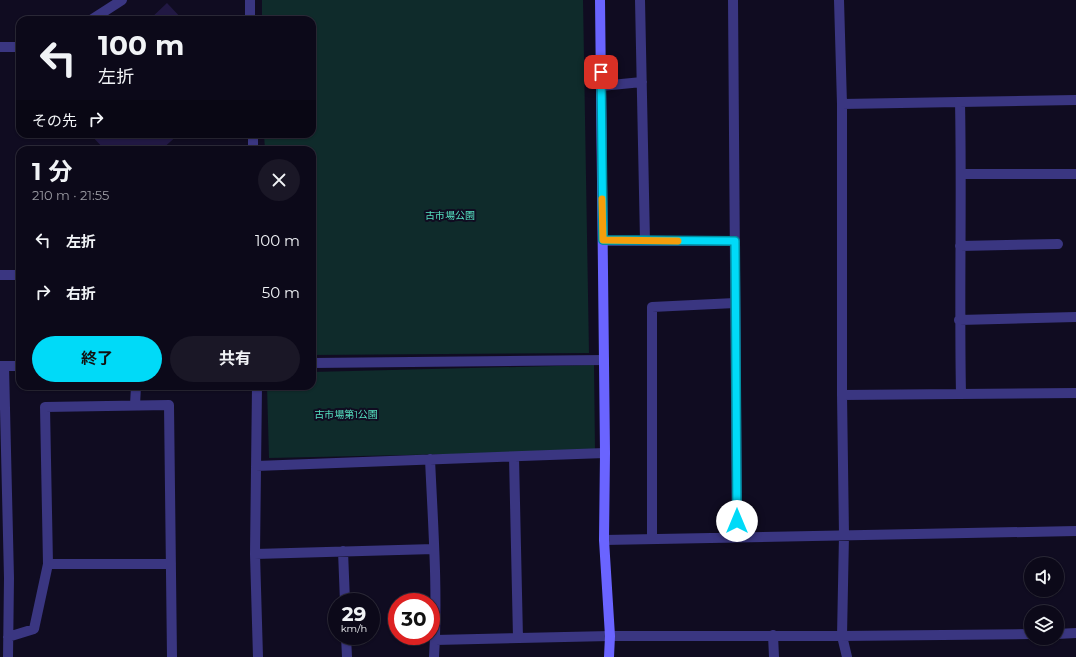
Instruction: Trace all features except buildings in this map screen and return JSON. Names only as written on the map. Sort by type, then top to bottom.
[{"type":"street","points":[[97,16],[122,0]]},
{"type":"street","points":[[250,0],[250,16]]},
{"type":"street","points":[[600,0],[604,360],[604,540],[610,636],[609,657]]},
{"type":"street","points":[[640,0],[645,241]]},
{"type":"street","points":[[733,0],[737,537]]},
{"type":"street","points":[[839,0],[842,104],[842,395],[844,535],[842,636],[847,657]]},
{"type":"street","points":[[0,47],[16,47]]},
{"type":"street","points":[[601,86],[642,82]]},
{"type":"street","points":[[842,104],[1076,100]]},
{"type":"street","points":[[960,102],[962,174],[959,320],[961,394]]},
{"type":"street","points":[[962,174],[1076,174]]},
{"type":"street","points":[[603,240],[735,241]]},
{"type":"street","points":[[960,246],[1058,244]]},
{"type":"street","points":[[0,275],[16,275]]},
{"type":"street","points":[[652,539],[652,306],[736,303]]},
{"type":"street","points":[[959,320],[1076,316]]},
{"type":"street","points":[[316,363],[604,360]]},
{"type":"street","points":[[8,657],[9,578],[2,366],[16,366]]},
{"type":"street","points":[[136,390],[136,406]]},
{"type":"street","points":[[257,390],[255,554],[258,657]]},
{"type":"street","points":[[842,395],[1076,393]]},
{"type":"street","points":[[8,637],[34,629],[48,564],[44,406],[169,405],[172,657]]},
{"type":"street","points":[[256,466],[604,453]]},
{"type":"street","points":[[514,456],[518,638]]},
{"type":"street","points":[[430,459],[434,593]]},
{"type":"street","points":[[604,540],[1076,531]]},
{"type":"street","points":[[255,554],[434,549]]},
{"type":"street","points":[[343,551],[345,593]]},
{"type":"street","points":[[48,564],[171,564]]},
{"type":"street","points":[[1064,634],[1076,633]]},
{"type":"street","points":[[440,640],[610,636],[1024,634]]},
{"type":"street","points":[[773,635],[774,657]]},
{"type":"street","points":[[346,645],[347,657]]},
{"type":"street","points":[[434,657],[435,645]]},
{"type":"green space","name":"古市場公園","points":[[262,0],[583,0],[589,353],[316,355],[316,146],[265,146],[264,138],[316,138],[316,16],[262,16]]},
{"type":"green space","name":"古市場第1公園","points":[[594,365],[595,451],[269,458],[267,390],[316,390],[316,372]]},
{"type":"slow traffic","points":[[602,199],[603,240],[678,241]]},
{"type":"route","points":[[601,72],[603,240],[735,241],[737,521]]}]
